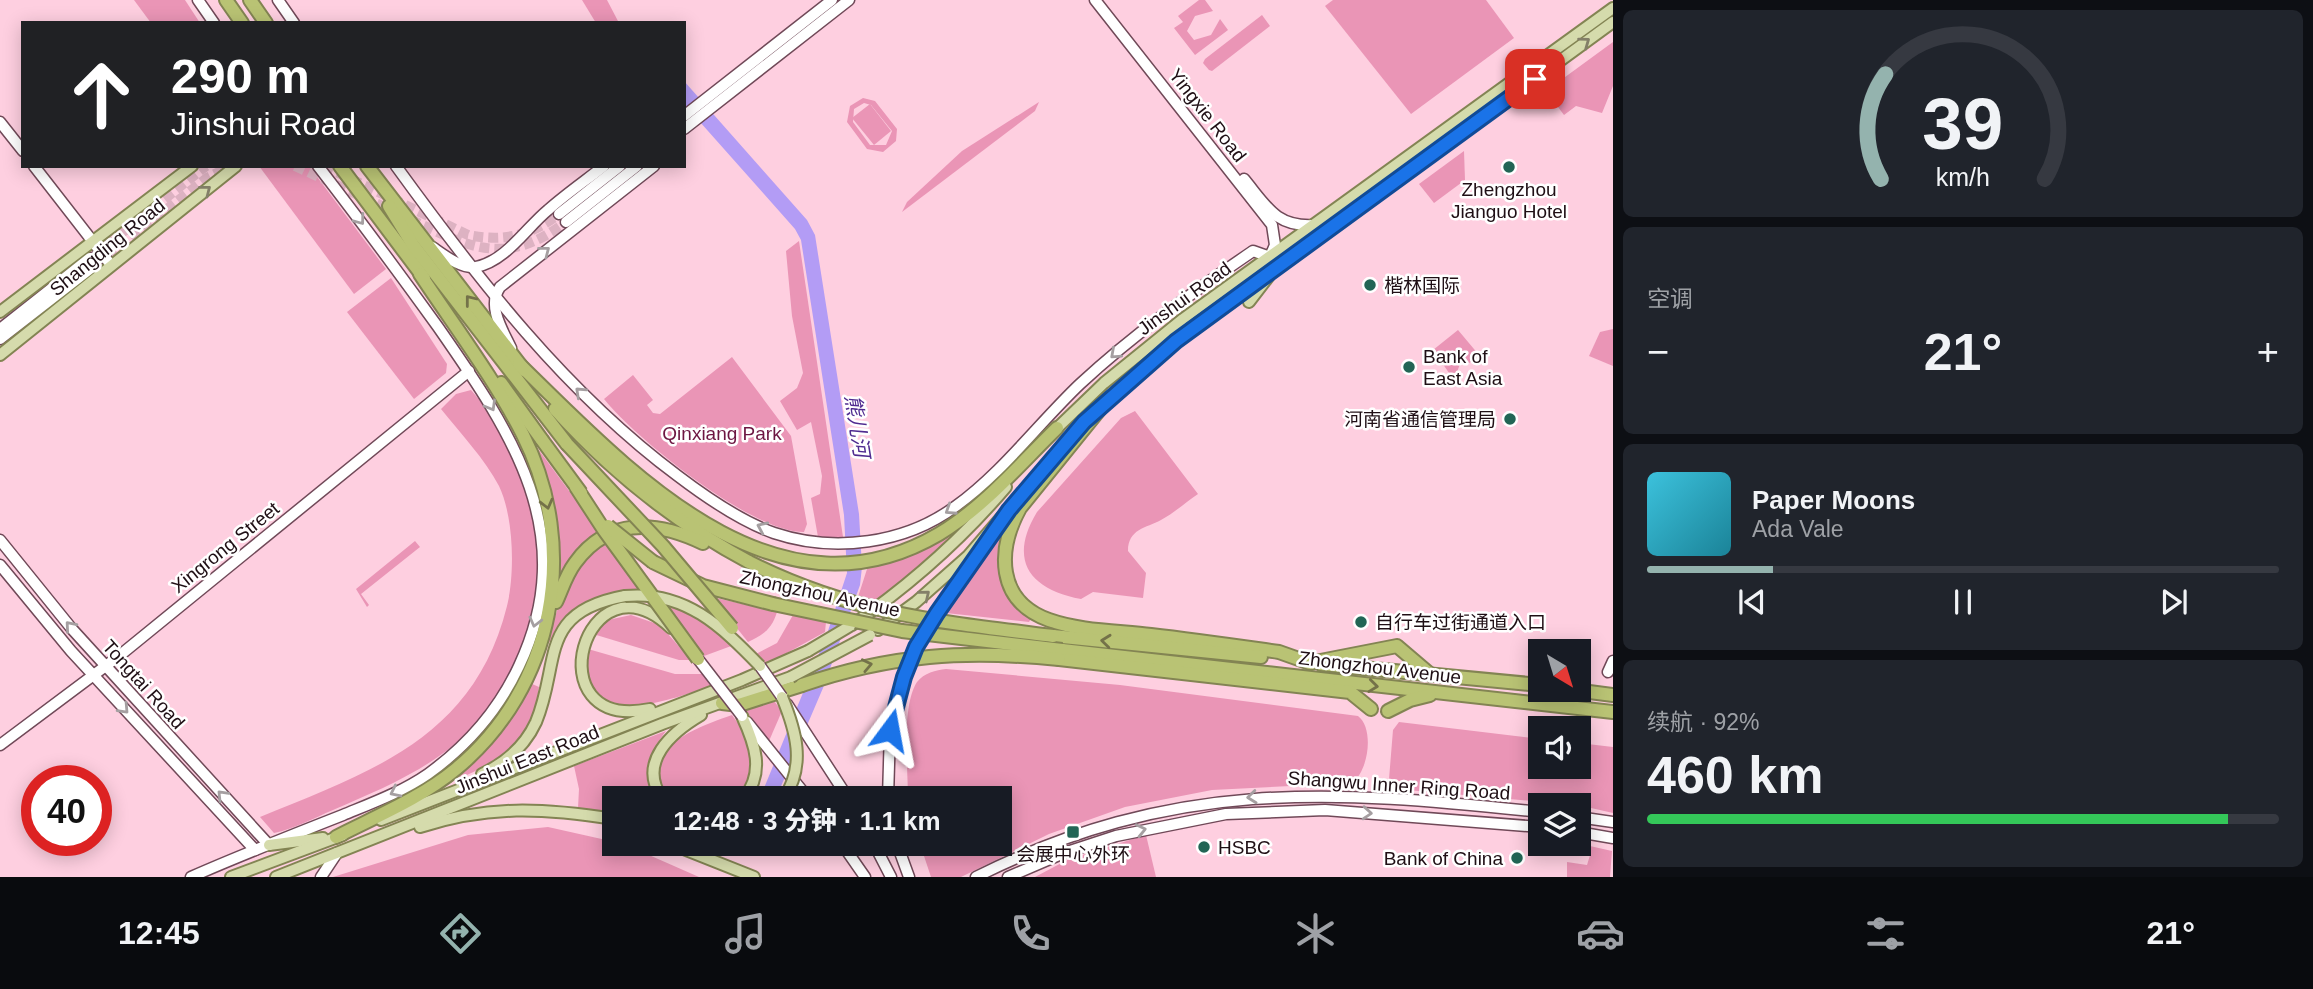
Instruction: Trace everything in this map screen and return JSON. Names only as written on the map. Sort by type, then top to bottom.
[{"type":"highway","points":[[226,0],[241,21]]},
{"type":"highway","points":[[250,0],[265,21]]},
{"type":"highway","name":"Zhongzhou Avenue","points":[[341,168],[576,487],[614,532],[653,562],[703,586],[773,604],[902,631],[1061,655],[1613,712]]},
{"type":"highway","points":[[367,168],[413,245],[567,444],[663,546],[760,666]]},
{"type":"highway","name":"Zhongzhou Avenue","points":[[368,168],[553,407],[608,464],[680,519],[749,562],[813,591],[872,610],[1053,636],[1528,684]]},
{"type":"highway","points":[[336,837],[420,794],[456,769],[491,734],[512,706],[540,650],[550,613],[554,581],[552,529],[532,456],[499,391],[420,274]]},
{"type":"highway","points":[[519,364],[584,427],[647,481],[718,531],[763,553],[798,562],[836,564],[877,558],[907,549],[937,535],[965,516],[1057,428]]},
{"type":"highway","points":[[1109,398],[1020,508],[1005,541],[1004,564],[1012,590],[1028,609],[1062,624],[1267,650],[1310,663],[1397,646],[1431,675]]},
{"type":"highway","points":[[576,487],[698,659]]},
{"type":"highway","points":[[550,613],[568,574],[582,555],[598,540],[628,527],[648,526],[675,530],[749,562]]},
{"type":"highway","points":[[721,703],[739,705],[797,681],[845,670],[931,655],[987,653],[1061,655],[1350,692],[1371,709]]},
{"type":"highway","points":[[1591,692],[1613,695]]},
{"type":"highway","points":[[1388,711],[1410,700],[1438,694]]},
{"type":"main road","name":"Jinshui Road","points":[[797,681],[870,635],[944,579],[1009,510],[1060,448],[1109,398],[1315,225],[1613,8]]},
{"type":"main road","name":"Jinshui Road","points":[[808,651],[883,604],[947,551],[1057,428],[1142,351],[1613,22]]},
{"type":"main road","name":"Shangding Road","points":[[0,312],[188,168]]},
{"type":"main road","name":"Shangding Road","points":[[0,355],[233,168]]},
{"type":"main road","points":[[1249,302],[1273,262]]},
{"type":"main road","points":[[904,677],[916,647],[937,613],[1009,510]]},
{"type":"main road","points":[[431,801],[495,768],[512,754],[535,723],[550,656],[561,633],[580,614],[606,600],[647,596],[687,606],[716,622],[760,666]]},
{"type":"main road","points":[[692,699],[637,712],[617,710],[592,693],[581,668],[580,653],[587,633],[602,618],[624,610],[637,609],[660,618],[698,659]]},
{"type":"main road","name":"Jinshui East Road","points":[[231,877],[692,699],[808,651]]},
{"type":"main road","points":[[782,697],[797,745],[797,768],[789,786]]},
{"type":"main road","points":[[656,786],[653,767],[665,743],[692,720],[721,703]]},
{"type":"main road","name":"Jinshui East Road","points":[[276,877],[721,703]]},
{"type":"main road","points":[[742,716],[757,757],[755,780],[751,786]]},
{"type":"main road","points":[[337,853],[450,817],[513,809],[552,810],[602,818]]},
{"type":"main road","points":[[269,845],[336,837]]},
{"type":"main road","points":[[701,856],[754,877]]},
{"type":"street","points":[[198,0],[213,21]]},
{"type":"street","points":[[278,0],[293,21]]},
{"type":"street","points":[[709,104],[832,0]]},
{"type":"street","points":[[688,119],[849,0]]},
{"type":"street","name":"Yingxie Road","points":[[1095,0],[1272,225],[1275,245],[1273,262]]},
{"type":"street","name":"Yingxie Road","points":[[1104,0],[1276,217],[1294,226],[1315,225]]},
{"type":"street","points":[[0,122],[21,148]]},
{"type":"street","points":[[36,168],[111,265]]},
{"type":"street","points":[[191,877],[379,800],[426,775],[480,728],[511,683],[526,652],[539,603],[542,574],[536,509],[522,462],[469,371],[319,168]]},
{"type":"street","points":[[398,168],[495,294],[575,388],[677,476],[713,500],[765,529],[828,542],[889,538],[930,522],[956,506],[1082,383],[1187,296],[1253,251],[1273,262]]},
{"type":"street","points":[[427,243],[446,257],[474,267],[487,263],[520,239],[546,211],[601,168]]},
{"type":"street","points":[[618,168],[562,218],[634,168]]},
{"type":"street","points":[[519,364],[495,312],[495,294],[507,281],[651,168]]},
{"type":"street","points":[[0,329],[93,262],[0,339]]},
{"type":"street","name":"Xingrong Street","points":[[0,745],[105,667],[469,371]]},
{"type":"street","name":"Tongtai Road","points":[[0,540],[105,667],[269,845]]},
{"type":"street","name":"Tongtai Road","points":[[0,565],[93,676],[255,850]]},
{"type":"street","points":[[698,659],[798,786]]},
{"type":"street","points":[[1613,661],[1608,671],[1613,668]]},
{"type":"street","points":[[760,666],[840,786]]},
{"type":"street","points":[[888,786],[890,730],[904,677]]},
{"type":"street","name":"Shangwu Inner Ring Road","points":[[976,877],[1085,830],[1201,803],[1265,796],[1326,795],[1528,811]]},
{"type":"street","name":"Shangwu Inner Ring Road","points":[[1008,877],[1065,853],[1116,836],[1226,814],[1325,810],[1528,826]]},
{"type":"street","points":[[1591,819],[1613,822]]},
{"type":"street","points":[[1591,834],[1613,838]]},
{"type":"street","points":[[321,877],[337,853]]},
{"type":"street","points":[[850,856],[865,877]]},
{"type":"street","points":[[880,856],[891,877]]},
{"type":"street","points":[[901,856],[909,877]]},
{"type":"green space","points":[[134,0],[185,0],[199,21],[150,21]]},
{"type":"green space","points":[[582,0],[607,0],[618,21],[595,21]]},
{"type":"green space","points":[[1199,0],[1205,0],[1213,11],[1195,16],[1187,31],[1194,40],[1211,35],[1220,19],[1228,30],[1195,55],[1174,28],[1183,22],[1178,16]]},
{"type":"green space","points":[[1333,0],[1486,0],[1514,38],[1411,114],[1325,6]]},
{"type":"green space","points":[[1262,15],[1270,26],[1212,71],[1209,70],[1203,63],[1205,59]]},
{"type":"green space","points":[[1613,42],[1613,86],[1602,113],[1576,106],[1564,115],[1546,91]]},
{"type":"green space","points":[[863,98],[875,101],[897,129],[896,141],[883,152],[867,149],[847,122],[850,106]],"holes":[[[864,103],[871,105],[892,131],[886,145],[870,145],[853,122],[854,109]]]},
{"type":"green space","points":[[1039,102],[1035,111],[902,212],[907,202],[962,151]]},
{"type":"green space","points":[[870,104],[891,131],[874,145],[852,118]]},
{"type":"green space","points":[[1464,151],[1465,180],[1434,203],[1419,184]]},
{"type":"green space","points":[[260,168],[310,168],[386,269],[354,294]]},
{"type":"green space","points":[[799,241],[843,537],[818,537],[811,498],[820,494],[822,476],[811,422],[797,430],[780,401],[797,388],[803,373],[792,316],[786,251]]},
{"type":"green space","points":[[391,278],[447,364],[446,373],[414,399],[347,312]]},
{"type":"green space","points":[[1613,329],[1613,366],[1589,356],[1600,332]]},
{"type":"green space","points":[[1458,330],[1479,355],[1468,364],[1460,364],[1454,380],[1433,350]]},
{"type":"green space","name":"Qinxiang Park","points":[[732,357],[791,436],[807,524],[804,532],[782,528],[727,501],[668,459],[604,399],[633,375],[653,400],[647,405],[653,413],[660,414]]},
{"type":"green space","points":[[471,390],[499,427],[519,468],[532,511],[537,555],[535,600],[524,643],[505,684],[478,722],[446,751],[391,784],[304,823],[274,833],[260,817],[379,765],[413,744],[444,719],[470,688],[492,651],[510,593],[512,546],[508,513],[493,476],[441,409],[456,394]]},
{"type":"green space","points":[[1135,411],[1198,494],[1166,517],[1139,530],[1131,538],[1128,551],[1146,573],[1143,598],[1093,592],[1081,599],[1048,588],[1029,570],[1024,558],[1028,529],[1037,512],[1121,418]]},
{"type":"green space","points":[[538,449],[601,534],[558,580],[558,536]]},
{"type":"green space","points":[[1005,529],[1001,543],[1001,566],[1010,586],[1032,617],[1029,622],[946,613],[946,607]]},
{"type":"green space","points":[[951,532],[954,533],[937,552],[877,601],[858,597],[868,566],[909,553]]},
{"type":"green space","points":[[605,540],[644,590],[615,594],[590,604],[568,619],[550,642],[547,641],[562,596],[578,563]]},
{"type":"green space","points":[[415,541],[420,547],[361,594],[369,605],[367,607],[356,589]]},
{"type":"green space","points":[[712,597],[777,612],[766,631],[748,642]]},
{"type":"green space","points":[[665,604],[696,615],[734,645],[704,656]]},
{"type":"green space","points":[[631,615],[660,625],[691,660],[679,660],[593,634],[608,620]]},
{"type":"green space","points":[[793,615],[826,622],[825,632],[765,665],[756,654],[777,643]]},
{"type":"green space","points":[[588,649],[675,674],[702,674],[711,686],[649,704],[611,702],[597,693],[589,676]]},
{"type":"green space","points":[[946,669],[1120,685],[1358,716],[1366,730],[1367,750],[1362,770],[1352,783],[1212,790],[1125,807],[1049,834],[1012,852],[1012,786],[908,786],[909,706],[917,682],[934,671]]},
{"type":"green space","points":[[530,683],[539,687],[535,708],[518,740],[492,762],[440,786],[502,727]]},
{"type":"green space","points":[[774,701],[782,711],[769,741],[746,711]]},
{"type":"green space","points":[[732,715],[745,735],[752,756],[750,778],[745,786],[662,786],[658,766],[663,754],[673,743],[702,726]]},
{"type":"green space","points":[[1399,722],[1528,738],[1528,779],[1591,779],[1591,744],[1613,747],[1613,813],[1591,808],[1591,793],[1528,793],[1528,801],[1396,789],[1389,779],[1393,730]]},
{"type":"green space","points":[[666,731],[652,755],[649,771],[651,786],[602,786],[602,812],[578,808],[579,789],[574,766]]},
{"type":"green space","points":[[548,827],[602,839],[602,856],[651,856],[699,877],[333,877],[468,835]]},
{"type":"green space","points":[[1146,835],[1156,877],[1035,877],[1069,859]]},
{"type":"green space","points":[[1591,846],[1612,851],[1610,877],[1567,877],[1567,862],[1587,865]]},
{"type":"green space","points":[[924,856],[1004,856],[961,877],[931,877]]},
{"type":"shaded area","points":[[686,83],[807,220],[815,235],[859,514],[862,567],[860,585],[823,688],[781,786],[765,786],[827,634],[847,573],[844,515],[801,240],[795,229],[686,106]]},
{"type":"tunnel","points":[[94,255],[203,168]]},
{"type":"tunnel","points":[[95,265],[207,178],[227,168]]},
{"type":"tunnel","points":[[299,168],[393,211]]},
{"type":"tunnel","points":[[328,168],[468,235],[493,238],[516,235],[538,228],[559,214]]},
{"type":"tunnel","points":[[410,219],[451,238],[488,248],[525,245],[566,222]]},
{"type":"place","name":"Zhengzhou Jianguo Hotel","points":[[1509,167]]},
{"type":"place","name":"楷林国际","points":[[1370,285]]},
{"type":"place","name":"Bank of East Asia","points":[[1409,367]]},
{"type":"place","name":"河南省通信管理局","points":[[1510,419]]},
{"type":"place","name":"自行车过街通道入口","points":[[1361,622]]},
{"type":"place","name":"会展中心外环","points":[[1073,832]]},
{"type":"place","name":"HSBC","points":[[1204,847]]},
{"type":"place","name":"Bank of China","points":[[1517,858]]},
{"type":"route","points":[[890,730],[898,691],[916,647],[937,613],[1009,510],[1084,422],[1176,341],[1535,79]]},
{"type":"water label","name":"熊儿河","points":[[857,426]]}]
